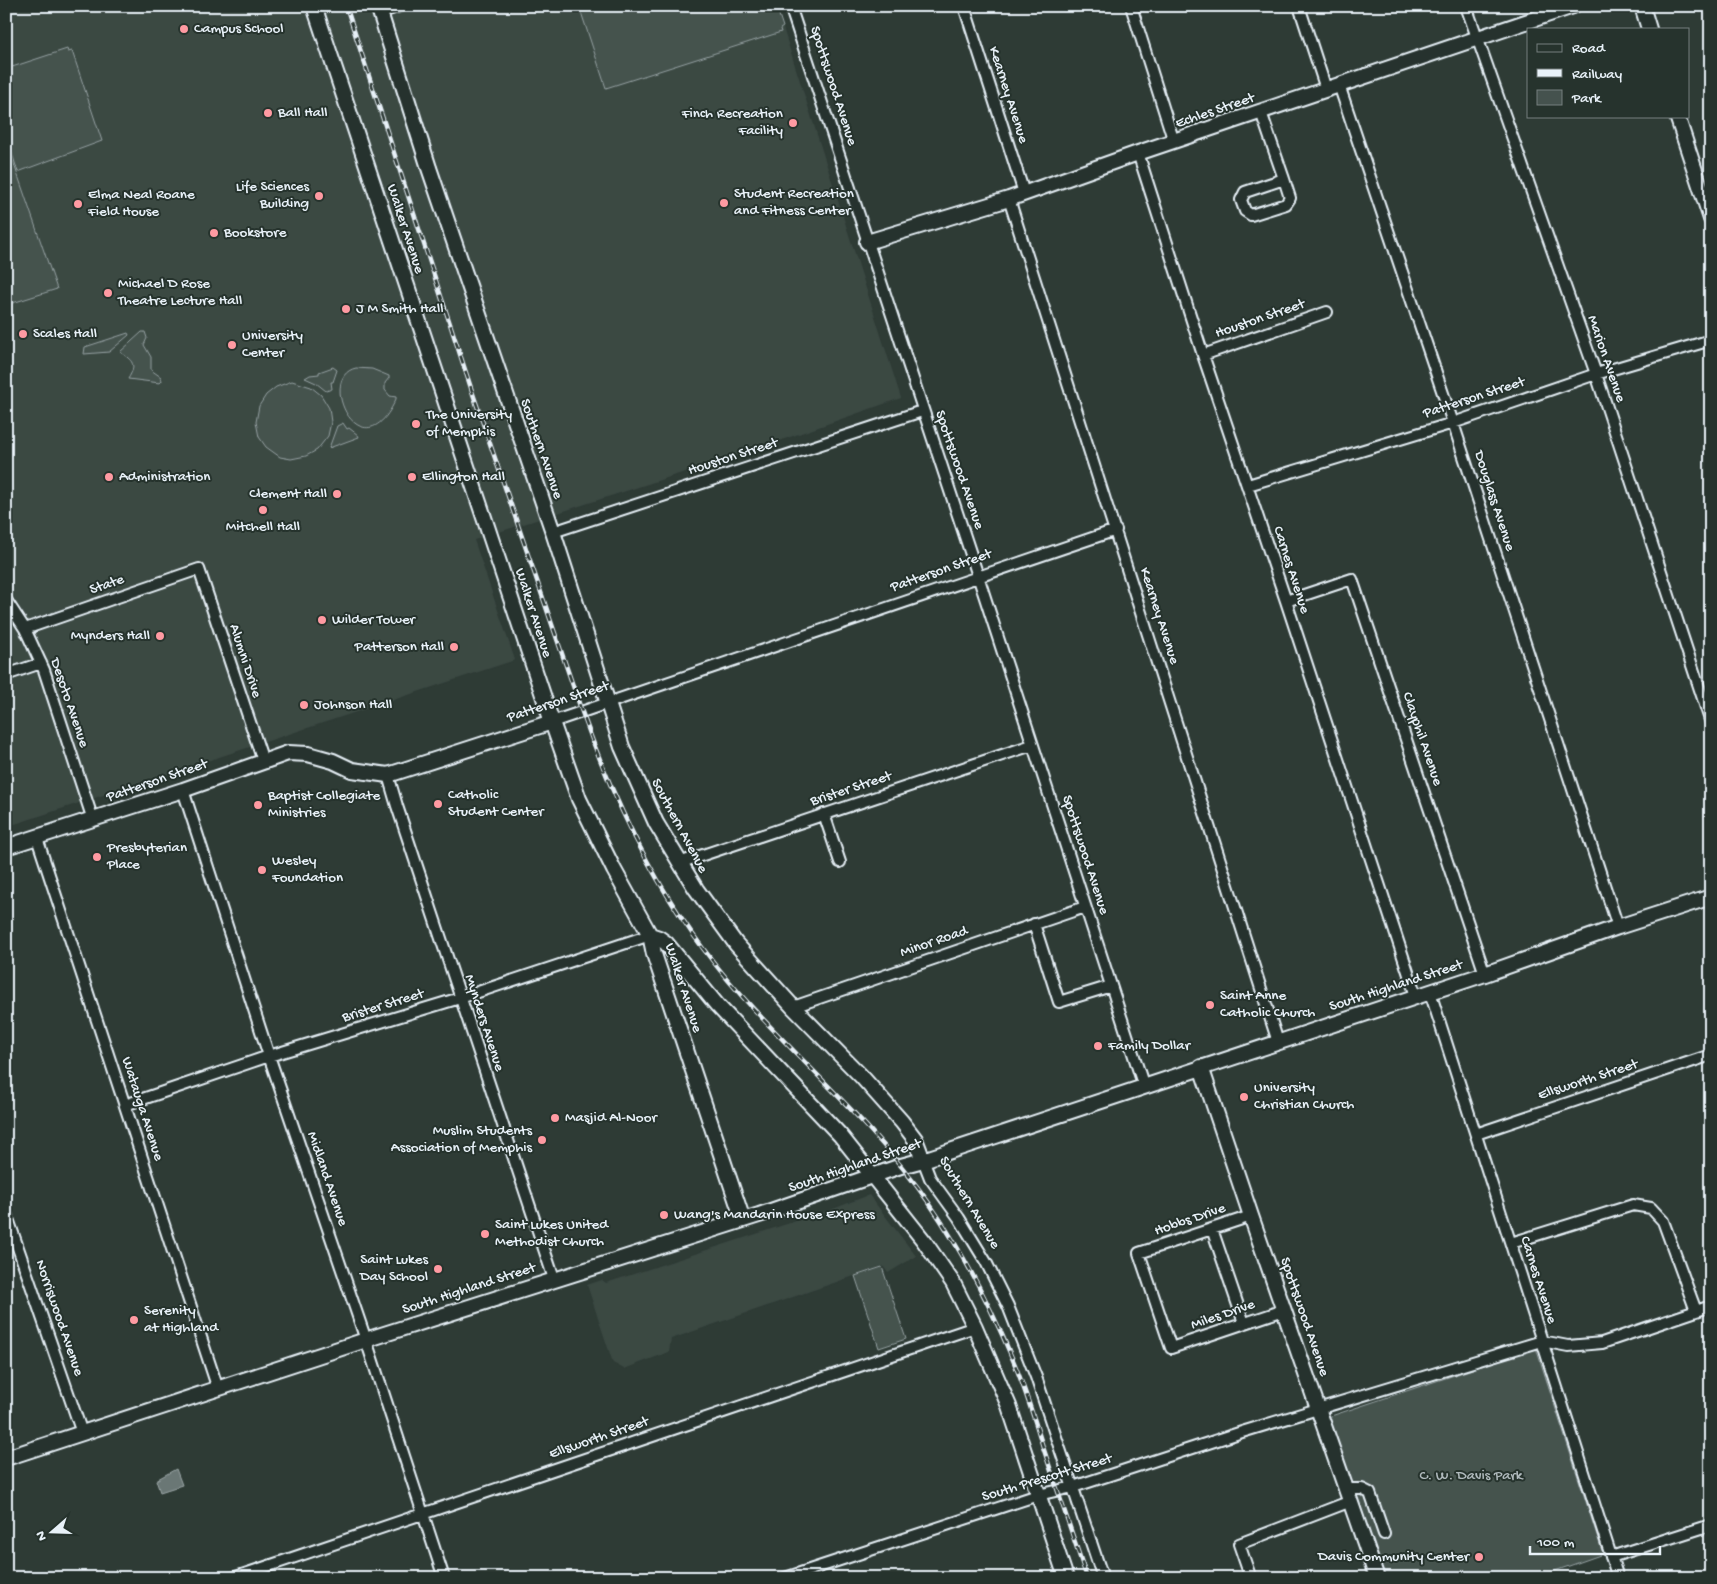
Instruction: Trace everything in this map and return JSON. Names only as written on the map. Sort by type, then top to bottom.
[{"type":"street","name":"Walker Avenue","points":[[314,6],[552,722],[586,814],[650,935],[654,954],[743,1220]]},
{"type":"street","points":[[379,10],[400,6]]},
{"type":"street","name":"Spottswood Avenue","points":[[790,6],[1144,1087]]},
{"type":"street","name":"Kearney Avenue","points":[[964,6],[1024,193]]},
{"type":"street","points":[[1131,6],[1174,142]]},
{"type":"street","name":"Douglass Avenue","points":[[1299,6],[1333,87],[1453,423],[1618,927]]},
{"type":"street","name":"Marion Avenue","points":[[1466,6],[1476,39],[1596,374],[1711,724]]},
{"type":"street","name":"Echles Street","points":[[867,242],[1009,199],[1138,153],[1574,6]]},
{"type":"street","points":[[1642,6],[1649,28]]},
{"type":"street","name":"Southern Avenue","points":[[379,10],[429,168],[553,532],[622,747],[656,823],[696,889],[746,956],[902,1122],[915,1139],[930,1178],[959,1218],[986,1262],[1008,1306],[1036,1378],[1103,1578]]},
{"type":"street","points":[[1261,112],[1284,179],[1290,198],[1286,204],[1252,215],[1245,211],[1241,200],[1245,192],[1284,179]]},
{"type":"street","points":[[1678,118],[1710,212]]},
{"type":"street","name":"Carnes Avenue","points":[[1138,153],[1203,355],[1416,996]]},
{"type":"street","name":"Kearney Avenue","points":[[1009,199],[1278,1042]]},
{"type":"street","name":"Houston Street","points":[[1203,355],[1327,312]]},
{"type":"street","name":"Patterson Street","points":[[1248,486],[1453,423],[1596,374],[1711,340]]},
{"type":"street","name":"Houston Street","points":[[553,532],[922,411]]},
{"type":"street","name":"Patterson Street","points":[[6,847],[183,790],[288,753],[308,754],[333,761],[352,770],[388,775],[552,722],[1116,530]]},
{"type":"street","name":"State","points":[[25,629],[200,569]]},
{"type":"street","name":"Alumni Drive","points":[[200,569],[263,762]]},
{"type":"street","name":"Clayphil Avenue","points":[[1286,601],[1352,579],[1485,974]]},
{"type":"street","name":"Desoto Avenue","points":[[6,600],[25,629],[41,663],[93,820]]},
{"type":"street","points":[[6,675],[41,663]]},
{"type":"street","name":"Brister Street","points":[[680,863],[1032,745]]},
{"type":"street","name":"Mynders Avenue","points":[[388,775],[390,786],[554,1279]]},
{"type":"street","name":"Midland Avenue","points":[[183,790],[269,1056],[366,1340],[444,1578]]},
{"type":"street","points":[[824,814],[840,862]]},
{"type":"street","name":"Watauga Avenue","points":[[36,838],[218,1389]]},
{"type":"street","name":"South Highland Street","points":[[6,1458],[554,1279],[743,1220],[1485,974],[1618,927],[1711,897]]},
{"type":"street","name":"Minor Road","points":[[793,1006],[1085,907]]},
{"type":"street","points":[[1034,924],[1059,1002],[1111,986]]},
{"type":"street","points":[[650,935],[666,943],[717,1005],[840,1135],[924,1241],[953,1283],[975,1327],[1009,1406],[1066,1578]]},
{"type":"street","name":"Brister Street","points":[[125,1104],[269,1056],[460,998],[650,935]]},
{"type":"street","name":"Carnes Avenue","points":[[1430,992],[1618,1578]]},
{"type":"street","name":"Ellsworth Street","points":[[1476,1134],[1711,1055]]},
{"type":"street","name":"Spottswood Avenue","points":[[1201,1067],[1250,1216],[1377,1578]]},
{"type":"street","points":[[1511,1243],[1632,1205],[1651,1208],[1663,1221],[1696,1311]]},
{"type":"street","name":"Norriswood Avenue","points":[[6,1212],[82,1433]]},
{"type":"street","name":"Hobbs Drive","points":[[1171,1348],[1139,1253],[1250,1216]]},
{"type":"street","points":[[1212,1228],[1244,1323]]},
{"type":"street","points":[[1542,1340],[1568,1346],[1602,1343],[1711,1306]]},
{"type":"street","name":"Miles Drive","points":[[1171,1348],[1284,1310]]},
{"type":"street","name":"Ellsworth Street","points":[[233,1578],[975,1327]]},
{"type":"street","name":"South Prescott Street","points":[[785,1578],[1038,1495],[1073,1487],[1318,1408],[1542,1340]]},
{"type":"street","points":[[1249,1574],[1239,1544],[1362,1488],[1370,1493],[1384,1534]]},
{"type":"street","points":[[1611,1557],[1711,1525]]},
{"type":"shaded area","name":"The University of Memphis","points":[[6,6],[776,6],[901,398],[750,451],[474,540],[515,660],[6,827]]},
{"type":"shaded area","points":[[869,1195],[916,1256],[888,1273],[883,1266],[671,1339],[669,1352],[624,1369],[613,1363],[587,1285],[602,1280],[606,1283],[833,1209]]},
{"type":"shaded area","points":[[176,1469],[182,1485],[160,1492],[156,1480]]},
{"type":"green space","points":[[579,6],[776,6],[783,27],[780,29],[781,32],[606,88]]},
{"type":"green space","points":[[67,49],[68,52],[72,51],[102,141],[18,172],[6,135],[6,69]]},
{"type":"green space","points":[[6,141],[57,289],[6,305]]},
{"type":"green space","points":[[142,332],[145,332],[147,338],[144,345],[151,357],[151,370],[161,377],[162,381],[160,383],[128,379],[133,366],[131,361],[120,352]]},
{"type":"green space","points":[[128,333],[129,335],[109,352],[84,354],[85,347]]},
{"type":"green space","points":[[333,367],[337,370],[333,382],[331,382],[332,389],[326,391],[316,383],[305,378],[310,375],[319,374],[319,372]]},
{"type":"green space","points":[[356,368],[372,369],[389,376],[385,383],[385,390],[390,396],[396,397],[383,420],[370,427],[358,425],[348,415],[342,402],[340,387],[345,375]]},
{"type":"green space","points":[[292,381],[311,387],[321,395],[329,408],[331,422],[328,436],[317,450],[306,456],[291,459],[280,457],[266,447],[259,437],[256,422],[259,406],[266,395],[276,387]]},
{"type":"green space","points":[[343,423],[347,429],[349,428],[359,437],[329,448],[337,426]]},
{"type":"green space","points":[[882,1267],[906,1339],[879,1348],[855,1276]]},
{"type":"green space","name":"C. W. Davis Park","points":[[1536,1348],[1603,1554],[1535,1578],[1382,1578],[1328,1417]]},
{"type":"railway","points":[[346,6],[472,391],[582,712],[596,751],[629,825],[667,896],[714,963],[765,1021],[886,1147],[929,1203],[953,1240],[985,1299],[1017,1371],[1087,1578]]},
{"type":"place","name":"Campus School","points":[[184,29]]},
{"type":"place","name":"Ball Hall","points":[[268,113]]},
{"type":"place","name":"Finch Recreation Facility","points":[[793,123]]},
{"type":"place","name":"Life Sciences Building","points":[[319,196]]},
{"type":"place","name":"Student Recreation and Fitness Center","points":[[724,203]]},
{"type":"place","name":"Elma Neal Roane Field House","points":[[78,204]]},
{"type":"place","name":"Bookstore","points":[[214,233]]},
{"type":"place","name":"Michael D Rose Theatre Lecture Hall","points":[[108,293]]},
{"type":"place","name":"J M Smith Hall","points":[[346,309]]},
{"type":"place","name":"Scales Hall","points":[[23,334]]},
{"type":"place","name":"University Center","points":[[232,345]]},
{"type":"place","name":"The University of Memphis","points":[[416,424]]},
{"type":"place","name":"Administration","points":[[109,477]]},
{"type":"place","name":"Ellington Hall","points":[[412,477]]},
{"type":"place","name":"Clement Hall","points":[[337,494]]},
{"type":"place","name":"Mitchell Hall","points":[[263,510]]},
{"type":"place","name":"Wilder Tower","points":[[322,620]]},
{"type":"place","name":"Mynders Hall","points":[[160,636]]},
{"type":"place","name":"Patterson Hall","points":[[454,647]]},
{"type":"place","name":"Johnson Hall","points":[[304,705]]},
{"type":"place","name":"Catholic Student Center","points":[[438,804]]},
{"type":"place","name":"Baptist Collegiate Ministries","points":[[258,805]]},
{"type":"place","name":"Presbyterian Place","points":[[97,857]]},
{"type":"place","name":"Wesley Foundation","points":[[262,870]]},
{"type":"place","name":"Saint Anne Catholic Church","points":[[1210,1005]]},
{"type":"place","name":"Family Dollar","points":[[1098,1046]]},
{"type":"place","name":"University Christian Church","points":[[1244,1097]]},
{"type":"place","name":"Masjid Al-Noor","points":[[555,1118]]},
{"type":"place","name":"Muslim Students Association of Memphis","points":[[542,1140]]},
{"type":"place","name":"Wang's Mandarin House Express","points":[[664,1215]]},
{"type":"place","name":"Saint Lukes United Methodist Church","points":[[485,1234]]},
{"type":"place","name":"Saint Lukes Day School","points":[[438,1269]]},
{"type":"place","name":"Serenity at Highland","points":[[134,1320]]},
{"type":"place","name":"Davis Community Center","points":[[1479,1557]]}]
